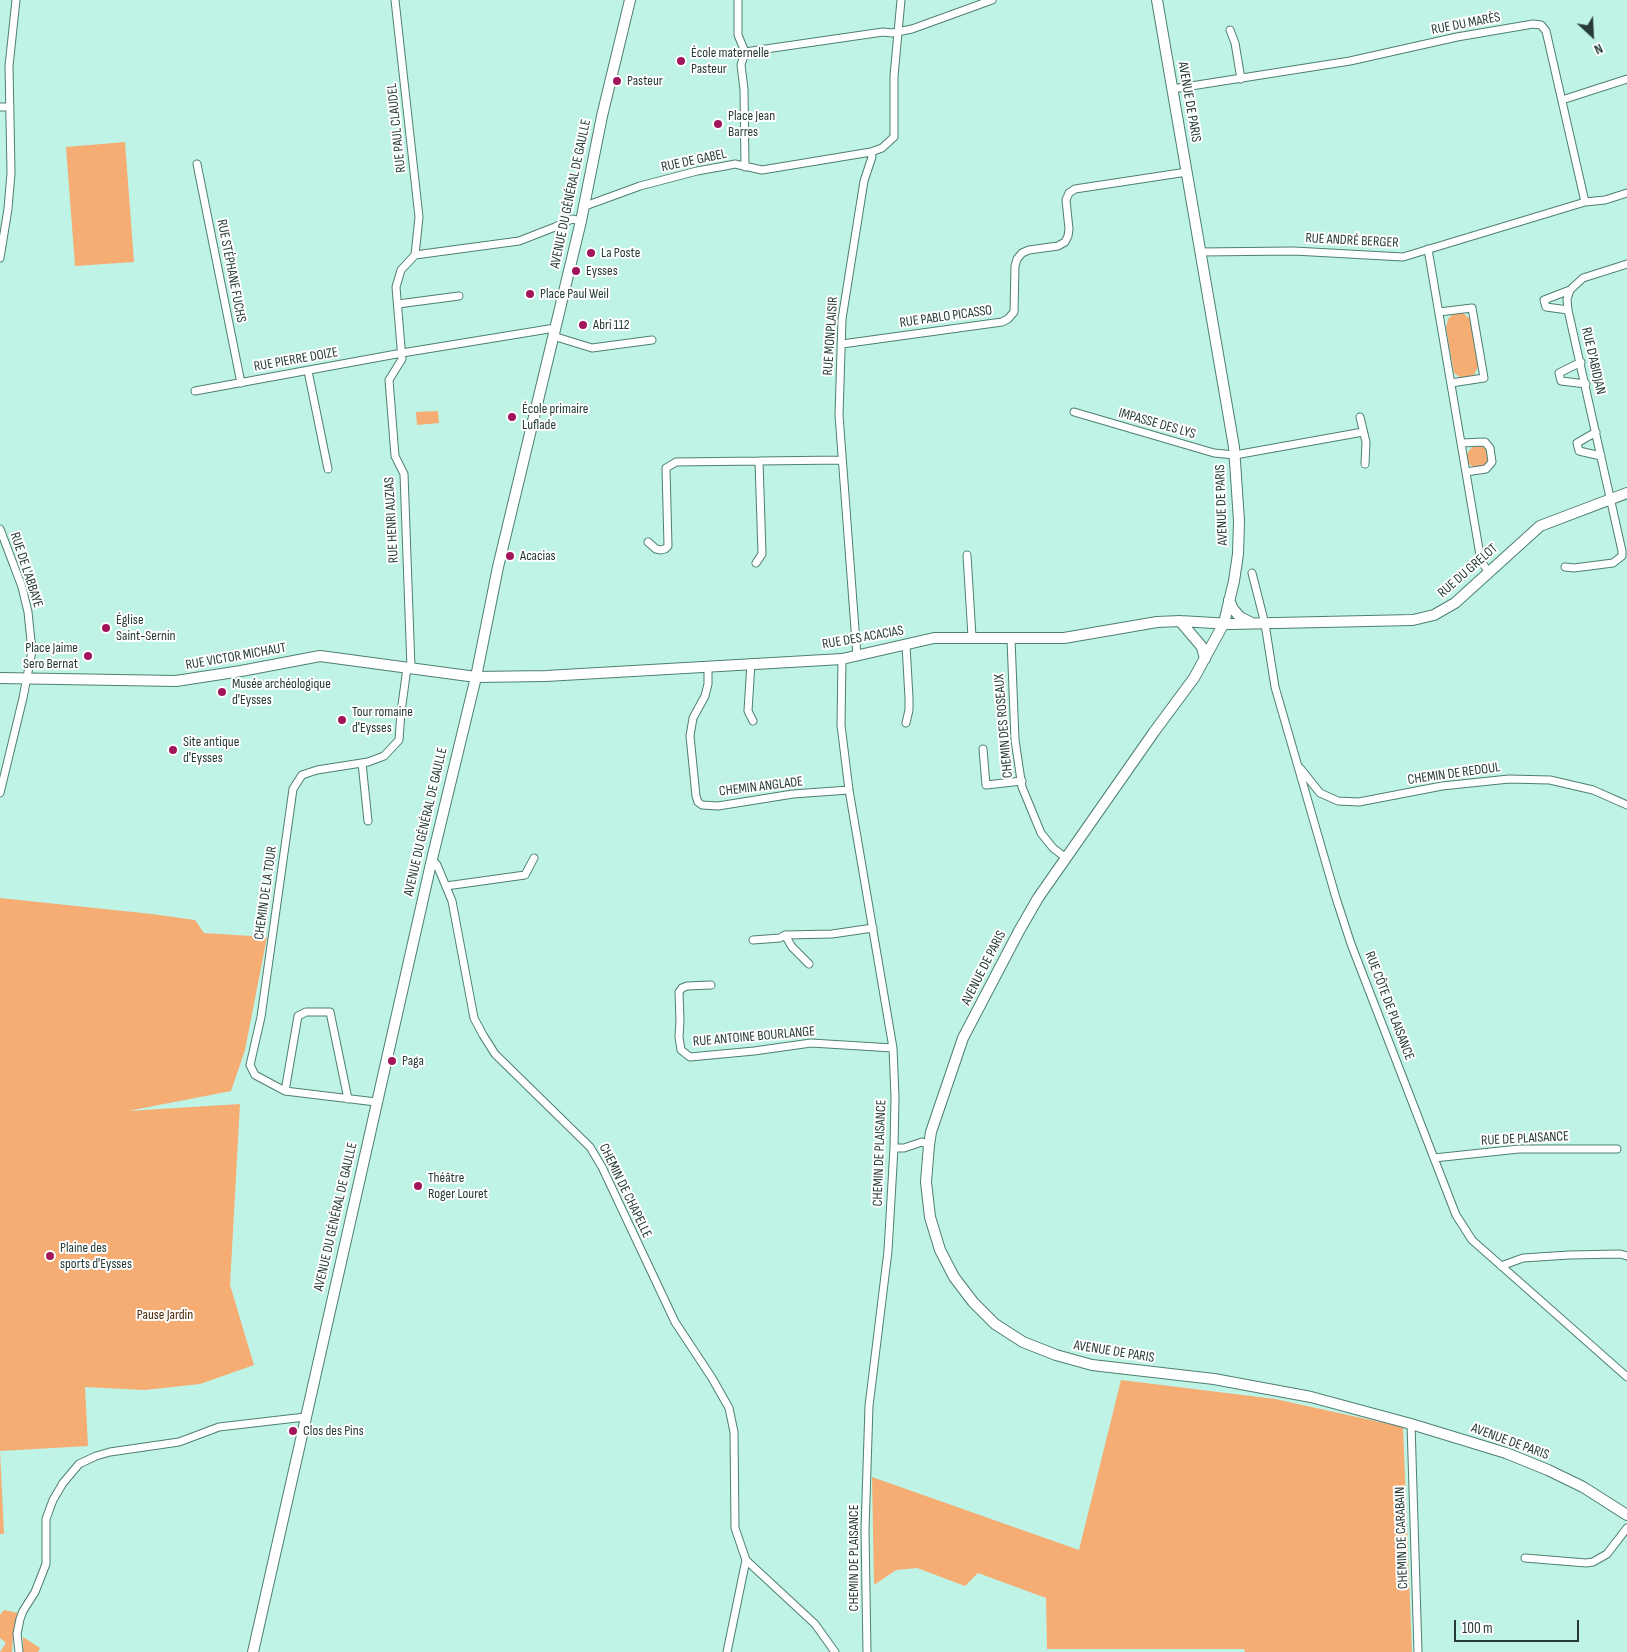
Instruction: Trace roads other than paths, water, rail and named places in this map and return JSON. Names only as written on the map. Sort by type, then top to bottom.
[{"type":"main road","name":"AVENUE DU GÉNÉRAL DE GAULLE","points":[[253,1652],[376,1102],[476,677],[498,567],[581,221],[602,116],[630,0]]},
{"type":"main road","name":"AVENUE DE PARIS","points":[[1157,0],[1234,455],[1240,521],[1238,554],[1224,623],[1205,659],[1194,678],[1038,898],[1018,931],[963,1038],[928,1145],[926,1182],[930,1217],[940,1250],[954,1277],[973,1302],[996,1324],[1023,1342],[1056,1355],[1092,1365],[1214,1379],[1301,1395],[1411,1424],[1506,1453],[1548,1470],[1583,1487],[1627,1515]]},
{"type":"main road","name":"RUE DU GRELOT","points":[[1224,623],[1259,624],[1413,620],[1434,615],[1450,606],[1540,526],[1627,493]]},
{"type":"main road","points":[[1229,600],[1233,609],[1240,617],[1259,624]]},
{"type":"main road","points":[[1180,621],[1202,648],[1205,659]]},
{"type":"main road","name":"RUE DES ACACIAS","points":[[476,677],[546,676],[842,659],[934,638],[1064,638],[1157,622],[1224,623]]},
{"type":"main road","name":"RUE VICTOR MICHAUT","points":[[0,678],[176,681],[320,656],[476,677]]},
{"type":"street","points":[[0,258],[8,209],[11,173],[9,66],[16,0]]},
{"type":"street","name":"RUE PAUL CLAUDEL","points":[[395,0],[419,216],[415,255]]},
{"type":"street","points":[[738,0],[738,36],[745,52],[741,65],[744,90],[745,166]]},
{"type":"street","points":[[871,152],[882,148],[894,137],[894,76],[901,0]]},
{"type":"street","points":[[745,52],[883,32],[898,32],[912,29],[992,0]]},
{"type":"street","name":"RUE DU MARÈS","points":[[1172,89],[1350,61],[1457,37],[1533,24],[1541,25],[1546,31],[1585,202]]},
{"type":"street","points":[[1230,30],[1235,43],[1241,79]]},
{"type":"street","points":[[1562,100],[1627,79]]},
{"type":"street","points":[[0,107],[10,107]]},
{"type":"street","name":"RUE DE GABEL","points":[[584,205],[640,186],[697,171],[735,164],[762,170],[871,152]]},
{"type":"street","name":"RUE MONPLAISIR","points":[[857,656],[839,415],[844,309],[864,181],[872,157],[871,152]]},
{"type":"street","name":"RUE STÉPHANE FUCHS","points":[[197,164],[241,383]]},
{"type":"street","name":"RUE PABLO PICASSO","points":[[842,344],[1002,322],[1008,319],[1014,312],[1015,266],[1017,259],[1022,253],[1029,250],[1058,246],[1065,242],[1069,229],[1066,200],[1069,193],[1075,189],[1187,172]]},
{"type":"street","points":[[1585,202],[1605,200],[1627,193]]},
{"type":"street","name":"RUE ANDRÉ BERGER","points":[[1200,252],[1294,251],[1403,257],[1585,202]]},
{"type":"street","points":[[415,255],[518,241],[572,219],[581,221]]},
{"type":"street","points":[[1428,249],[1481,561],[1488,571]]},
{"type":"street","name":"RUE HENRI AUZIAS","points":[[409,668],[404,474],[395,456],[389,380],[402,359],[396,287],[401,270],[415,255]]},
{"type":"street","points":[[1568,310],[1546,307],[1544,300],[1570,290],[1583,278],[1627,264]]},
{"type":"street","name":"RUE D'ABIDJAN","points":[[1565,567],[1574,568],[1613,563],[1622,556],[1586,384],[1568,310],[1567,299],[1570,290]]},
{"type":"street","points":[[398,304],[459,296]]},
{"type":"street","points":[[1439,312],[1472,308],[1484,378],[1451,383]]},
{"type":"street","points":[[554,332],[592,348],[652,340]]},
{"type":"street","name":"RUE PIERRE DOIZE","points":[[196,391],[402,353],[554,332]]},
{"type":"street","points":[[1581,362],[1559,373],[1561,382],[1586,384]]},
{"type":"street","points":[[308,371],[328,469]]},
{"type":"street","name":"IMPASSE DES LYS","points":[[1074,412],[1214,453],[1234,455],[1363,432]]},
{"type":"street","points":[[1360,417],[1366,442],[1365,464]]},
{"type":"street","points":[[1596,432],[1577,443],[1579,451],[1601,456]]},
{"type":"street","points":[[1461,443],[1485,442],[1490,448],[1492,462],[1486,469],[1466,472]]},
{"type":"street","points":[[648,542],[656,549],[661,550],[665,550],[668,546],[666,468],[676,462],[842,460]]},
{"type":"street","points":[[756,564],[762,554],[759,461]]},
{"type":"street","name":"RUE DE L'ABBAYE","points":[[0,529],[22,587],[28,612],[32,651],[0,794]]},
{"type":"street","points":[[968,555],[972,637]]},
{"type":"street","name":"RUE CÔTE DE PLAISANCE","points":[[1252,573],[1259,624],[1275,687],[1352,944],[1456,1215],[1472,1240],[1627,1377]]},
{"type":"street","name":"CHEMIN DES ROSEAUX","points":[[1011,638],[1016,740],[1022,781],[1028,802],[1041,833],[1053,848],[1066,858]]},
{"type":"street","points":[[906,645],[909,704],[906,723]]},
{"type":"street","name":"CHEMIN DE PLAISANCE","points":[[842,659],[841,725],[849,790],[892,1048],[895,1097],[888,1251],[869,1406],[865,1530],[867,1652]]},
{"type":"street","points":[[751,663],[748,710],[753,721]]},
{"type":"street","name":"CHEMIN ANGLADE","points":[[708,666],[706,696],[693,718],[690,736],[698,802],[702,805],[718,806],[793,794],[849,790]]},
{"type":"street","name":"CHEMIN DE LA TOUR","points":[[285,1091],[254,1075],[250,1065],[261,1017],[293,789],[302,775],[318,770],[362,763],[384,756],[399,740],[401,712],[409,668]]},
{"type":"street","points":[[983,750],[986,785],[1022,781]]},
{"type":"street","points":[[362,763],[368,821]]},
{"type":"street","name":"CHEMIN DE REDOUL","points":[[1297,765],[1320,794],[1338,801],[1359,802],[1442,786],[1509,779],[1550,780],[1593,790],[1627,805]]},
{"type":"street","points":[[446,886],[524,875],[534,858]]},
{"type":"street","name":"CHEMIN DE CHAPELLE","points":[[432,859],[438,865],[452,901],[474,1018],[483,1035],[495,1054],[590,1147],[602,1167],[675,1322],[712,1378],[729,1408],[734,1432],[735,1528],[746,1560]]},
{"type":"street","points":[[753,940],[780,938],[785,935],[832,934],[873,928]]},
{"type":"street","points":[[785,935],[792,947],[809,964]]},
{"type":"street","name":"RUE ANTOINE BOURLANGE","points":[[711,985],[687,986],[679,992],[679,1037],[681,1050],[690,1057],[754,1052],[811,1043],[892,1048]]},
{"type":"street","points":[[348,1099],[330,1012],[306,1012],[298,1016],[285,1091],[348,1099],[376,1102]]},
{"type":"street","points":[[894,1148],[904,1148],[922,1142],[928,1145]]},
{"type":"street","name":"RUE DE PLAISANCE","points":[[1434,1158],[1519,1149],[1616,1149]]},
{"type":"street","points":[[1501,1266],[1523,1258],[1570,1254],[1620,1254],[1627,1256]]},
{"type":"street","points":[[18,1652],[17,1634],[20,1619],[35,1592],[46,1564],[46,1519],[53,1500],[63,1483],[79,1464],[110,1452],[179,1442],[219,1427],[305,1417]]},
{"type":"street","name":"CHEMIN DE CARABAIN","points":[[1411,1424],[1418,1652]]},
{"type":"street","points":[[1525,1558],[1593,1562],[1607,1554],[1627,1528]]},
{"type":"street","points":[[728,1652],[746,1560]]},
{"type":"street","points":[[746,1560],[815,1624],[835,1652]]},
{"type":"place","name":"École maternelle Pasteur","points":[[681,61]]},
{"type":"place","name":"Pasteur","points":[[617,81]]},
{"type":"place","name":"Place Jean Barres","points":[[718,124]]},
{"type":"place","name":"La Poste","points":[[591,253]]},
{"type":"place","name":"Eysses","points":[[576,271]]},
{"type":"place","name":"Place Paul Weil","points":[[530,294]]},
{"type":"place","name":"Abri 112","points":[[583,325]]},
{"type":"place","name":"École primaire Luflade","points":[[512,417]]},
{"type":"place","name":"Acacias","points":[[510,556]]},
{"type":"place","name":"Église Saint-Sernin","points":[[106,628]]},
{"type":"place","name":"Place Jaime Sero Bernat","points":[[88,656]]},
{"type":"place","name":"Musée archéologique d'Eysses","points":[[222,692]]},
{"type":"place","name":"Tour romaine d'Eysses","points":[[342,720]]},
{"type":"place","name":"Site antique d'Eysses","points":[[173,750]]},
{"type":"place","name":"Paga","points":[[392,1061]]},
{"type":"place","name":"Théâtre Roger Louret","points":[[418,1186]]},
{"type":"place","name":"Plaine des sports d'Eysses","points":[[50,1256]]},
{"type":"place","name":"Clos des Pins","points":[[293,1431]]},
{"type":"park label","name":"Pause Jardin","points":[[165,1315]]}]
